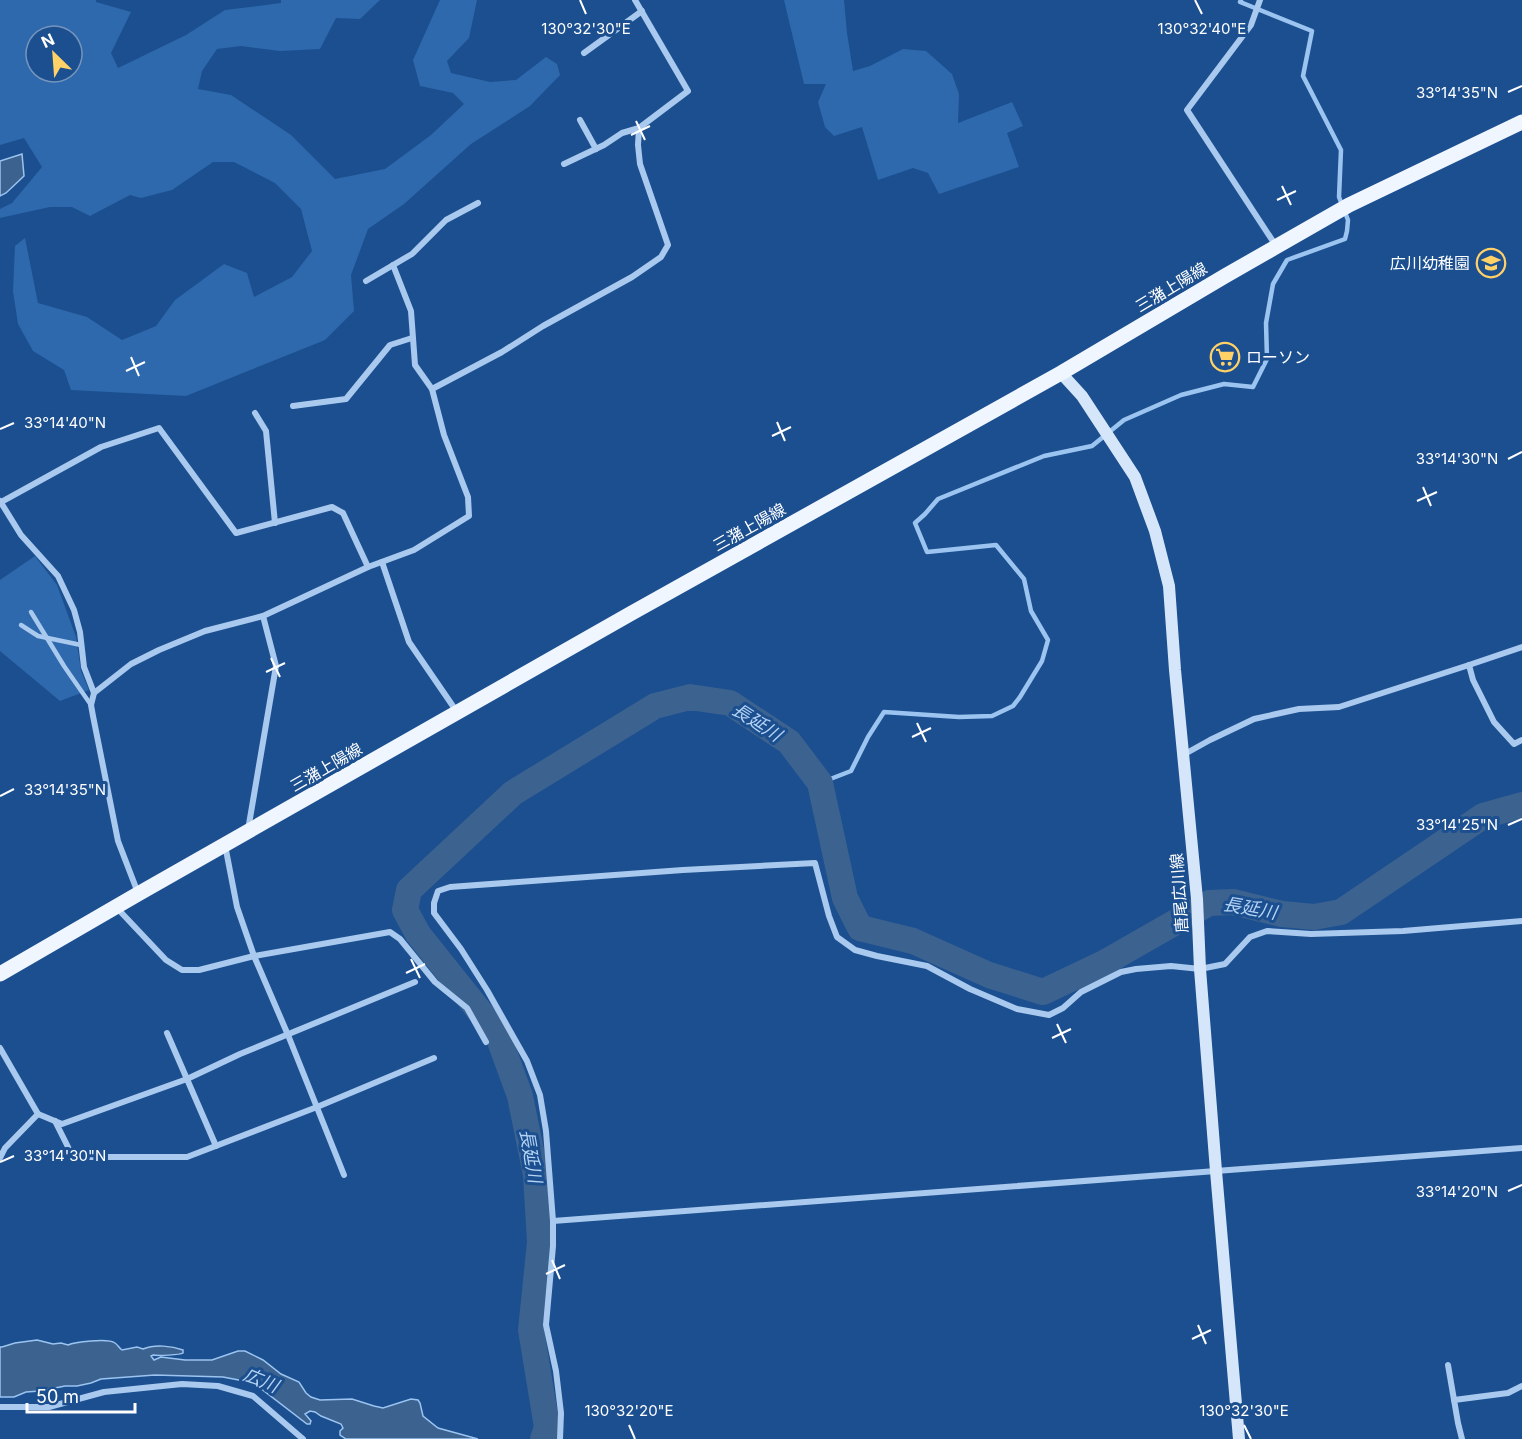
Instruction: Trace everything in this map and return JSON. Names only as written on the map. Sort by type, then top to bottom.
[{"type":"main road","name":"三潴上陽線","points":[[0,974],[630,614],[1061,373],[1344,208],[1522,122]]},
{"type":"main road","name":"唐尾広川線","points":[[1061,373],[1082,396],[1135,477],[1155,531],[1169,586],[1174,670],[1197,899],[1200,969],[1239,1439]]},
{"type":"street","points":[[564,164],[596,149],[622,133],[639,128],[688,91],[635,0]]},
{"type":"street","points":[[1260,1],[1251,25],[1187,110],[1276,247]]},
{"type":"street","points":[[584,53],[642,11]]},
{"type":"street","points":[[580,120],[596,149]]},
{"type":"street","points":[[432,389],[502,352],[543,326],[632,277],[661,257],[668,245],[640,164],[639,128]]},
{"type":"street","points":[[366,281],[412,254],[446,220],[478,203]]},
{"type":"street","points":[[94,693],[131,664],[159,650],[205,631],[262,616],[368,567],[414,550],[469,516],[468,497],[444,435],[432,389],[415,365],[411,311],[393,266]]},
{"type":"street","points":[[293,406],[346,399],[390,345],[412,338]]},
{"type":"street","points":[[255,413],[266,431],[275,523]]},
{"type":"street","points":[[138,894],[118,841],[91,705],[94,693],[84,667],[80,632],[74,610],[58,576],[21,535],[1,502],[101,447],[159,428],[236,533],[332,507],[344,513],[368,567]]},
{"type":"street","points":[[382,562],[409,642],[458,712]]},
{"type":"street","points":[[247,832],[276,666],[262,616]]},
{"type":"street","points":[[1183,755],[1254,719],[1299,710],[1339,707],[1522,647]]},
{"type":"street","points":[[1469,665],[1473,680],[1494,722],[1514,744],[1522,740]]},
{"type":"street","points":[[225,845],[237,907],[254,956],[344,1175]]},
{"type":"street","points":[[560,1439],[561,1413],[556,1371],[546,1325],[554,1246],[546,1131],[540,1095],[527,1061],[487,990],[434,913],[438,891],[496,884],[815,862],[837,937],[855,950],[927,966],[970,989],[1017,1009],[1050,1015],[1063,1008],[1081,992],[1121,972],[1171,966],[1200,969],[1225,964],[1250,937],[1267,931],[1311,934],[1403,931],[1522,921]]},
{"type":"street","points":[[116,907],[166,960],[182,970],[200,970],[254,956],[390,932],[400,939],[435,982],[467,1008],[486,1042]]},
{"type":"street","points":[[0,1048],[38,1114],[62,1124],[187,1079],[240,1054],[416,982]]},
{"type":"street","points":[[167,1033],[216,1146]]},
{"type":"street","points":[[55,1121],[73,1157],[187,1157],[317,1107],[434,1058]]},
{"type":"street","points":[[0,1158],[5,1148],[38,1114]]},
{"type":"street","points":[[553,1221],[1522,1148]]},
{"type":"street","points":[[1448,1365],[1462,1439]]},
{"type":"street","points":[[0,1407],[49,1407],[104,1392],[182,1384],[218,1386],[253,1396],[303,1439]]},
{"type":"street","points":[[1454,1400],[1508,1393],[1522,1386]]},
{"type":"lane","points":[[31,612],[91,705]]},
{"type":"lane","points":[[21,625],[38,636],[81,645]]},
{"type":"shaded area","points":[[0,0],[96,0],[96,2],[131,12],[111,53],[118,68],[186,35],[225,10],[281,3],[281,0],[380,0],[360,19],[336,18],[320,49],[280,51],[241,46],[217,49],[202,71],[198,89],[231,95],[291,135],[335,179],[385,169],[431,135],[464,104],[453,93],[420,86],[413,60],[440,0],[477,0],[469,38],[447,61],[451,73],[490,82],[516,80],[546,57],[557,64],[560,75],[530,106],[471,144],[404,204],[368,229],[351,275],[354,311],[325,340],[186,396],[71,390],[64,370],[33,351],[18,324],[13,291],[15,246],[25,238],[38,303],[87,317],[122,340],[156,326],[175,300],[224,264],[247,273],[254,297],[292,277],[312,251],[301,209],[275,183],[234,162],[213,162],[172,190],[141,198],[130,195],[90,216],[72,207],[50,207],[0,218],[0,209],[12,203],[42,167],[24,138],[0,145]]},
{"type":"shaded area","points":[[784,0],[844,0],[853,71],[870,66],[903,49],[926,51],[952,74],[959,94],[958,123],[1012,102],[1023,126],[1007,133],[1019,167],[939,194],[928,173],[913,168],[878,180],[862,127],[834,136],[825,127],[818,102],[826,84],[804,84]]},
{"type":"shaded area","points":[[35,556],[57,585],[76,637],[81,671],[89,690],[60,701],[0,651],[0,580]]},
{"type":"water","points":[[22,154],[24,176],[0,196],[0,161]]},
{"type":"water","name":"広川","points":[[37,1340],[68,1345],[106,1341],[115,1343],[122,1350],[158,1346],[183,1350],[183,1353],[178,1354],[153,1355],[151,1356],[154,1360],[161,1357],[212,1360],[238,1351],[245,1351],[263,1360],[281,1374],[299,1382],[311,1397],[320,1400],[352,1399],[383,1408],[411,1399],[418,1400],[423,1416],[438,1428],[478,1439],[346,1439],[340,1435],[343,1428],[341,1424],[310,1411],[305,1414],[311,1421],[307,1424],[260,1388],[244,1381],[223,1377],[155,1375],[101,1379],[77,1386],[26,1392],[14,1397],[0,1397],[0,1347]]},
{"type":"waterway","points":[[820,783],[851,771],[884,712],[959,717],[992,716],[1013,706],[1042,661],[1048,640],[1031,611],[1024,579],[996,545],[927,552],[915,523],[938,499],[1044,456],[1092,446],[1124,420],[1181,395],[1224,384],[1253,387],[1267,359],[1266,323],[1273,284],[1287,260],[1345,239],[1348,220],[1339,197],[1341,150],[1303,76],[1312,31],[1240,2],[1241,0]]},
{"type":"waterway","name":"長延川","points":[[543,1439],[547,1427],[531,1330],[540,1242],[536,1175],[520,1096],[497,1033],[418,934],[405,910],[409,890],[513,793],[655,706],[690,697],[730,703],[789,742],[820,783],[845,898],[860,928],[913,941],[989,975],[1043,992],[1104,963],[1209,903],[1233,902],[1282,914],[1314,917],[1341,912],[1483,816],[1522,805]]},
{"type":"place","name":"広川幼稚園","points":[[1491,263]]},
{"type":"place","name":"ローソン","points":[[1225,357]]}]
